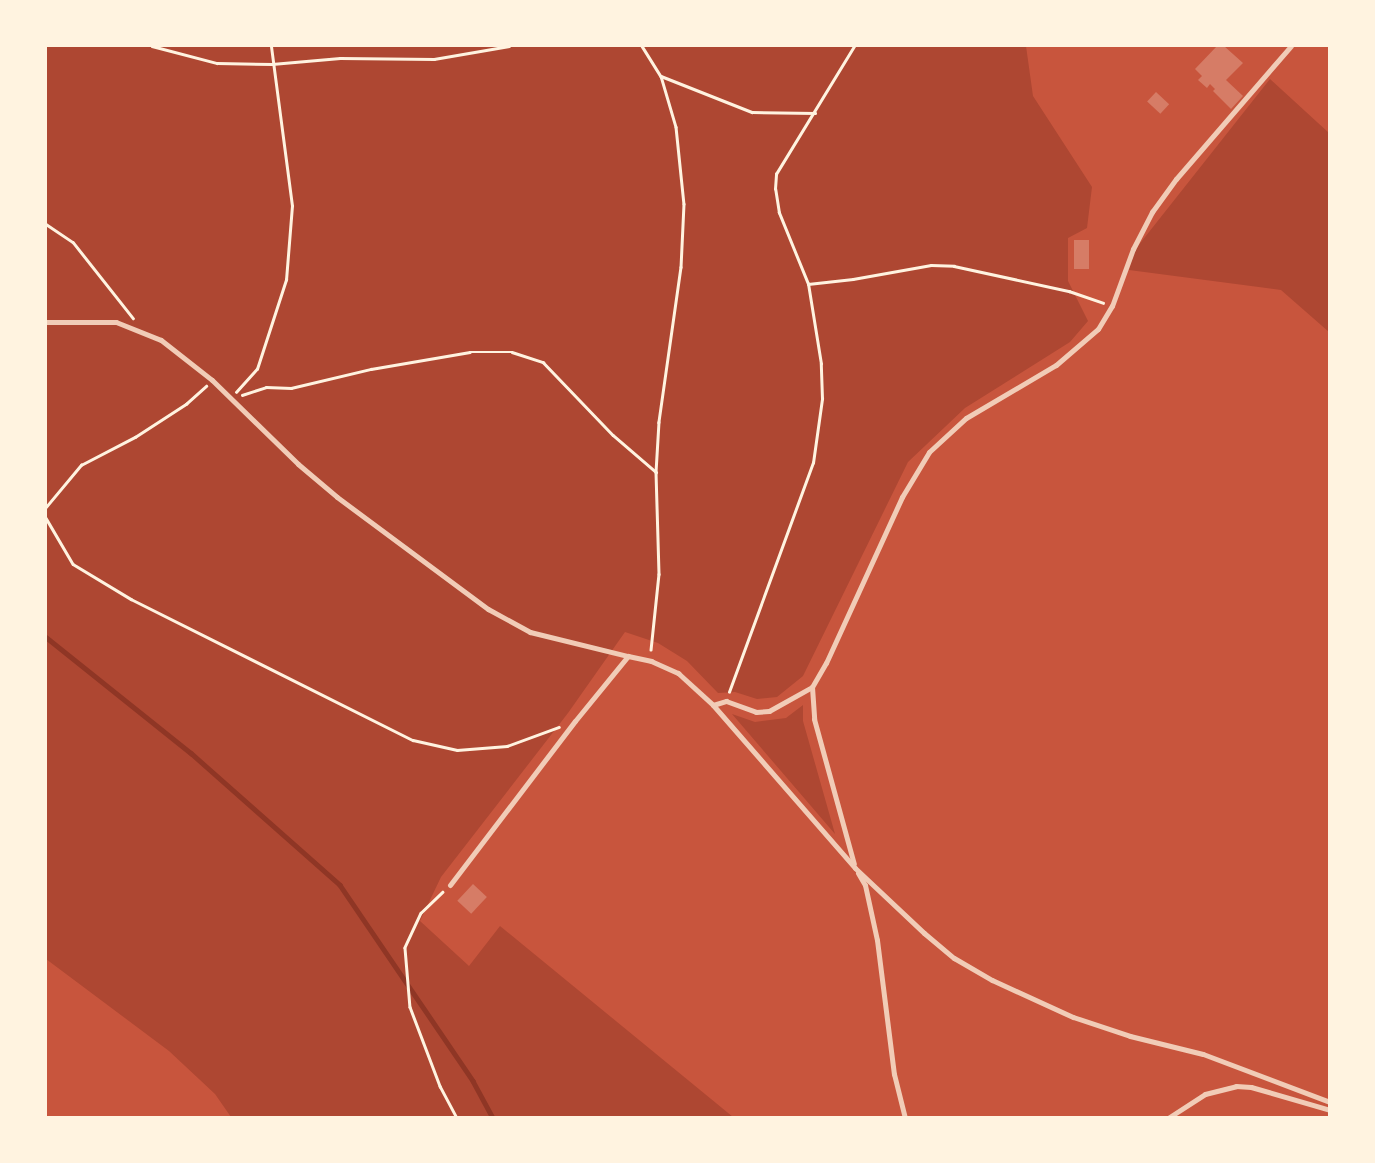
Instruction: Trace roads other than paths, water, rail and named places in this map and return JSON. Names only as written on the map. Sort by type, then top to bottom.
[{"type":"street","points":[[713,705],[726,701],[756,712],[769,711],[812,687],[826,663],[902,497],[929,452],[966,418],[1077,349],[1098,329],[1111,306],[1133,249],[1152,212],[1176,179],[1292,46]]},
{"type":"street","points":[[46,322],[116,322],[145,332],[180,354],[212,380],[298,464],[337,497],[488,609],[530,632],[650,661],[678,673],[713,705],[855,868],[954,958],[992,980],[1073,1017],[1130,1036],[1203,1054],[1329,1102]]},
{"type":"street","points":[[450,885],[628,656]]},
{"type":"street","points":[[812,687],[814,719],[821,749],[855,868],[865,885],[877,940],[894,1074],[905,1118]]},
{"type":"street","points":[[1168,1118],[1205,1094],[1236,1086],[1251,1087],[1329,1110]]},
{"type":"waterway","points":[[46,637],[191,753],[340,885],[473,1081],[493,1118]]}]
